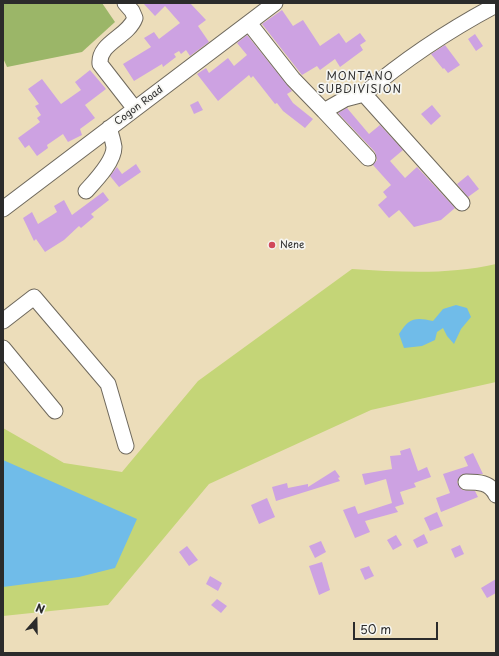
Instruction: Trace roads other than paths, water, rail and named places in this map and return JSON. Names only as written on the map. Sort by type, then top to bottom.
[{"type":"street","points":[[125,3],[132,11],[135,18],[133,25],[104,49],[99,57],[100,64],[135,109]]},
{"type":"street","name":"Cogon Road","points":[[3,209],[275,3]]},
{"type":"street","points":[[324,111],[346,99],[364,94],[393,69],[430,43],[496,5]]},
{"type":"street","points":[[249,23],[293,80],[368,158]]},
{"type":"street","points":[[364,94],[462,203]]},
{"type":"street","points":[[86,192],[102,174],[113,155],[114,146],[109,128]]},
{"type":"street","points":[[3,321],[34,297],[108,384],[126,446]]},
{"type":"street","points":[[3,348],[55,411]]},
{"type":"street","points":[[466,482],[479,482],[489,486],[496,495]]},
{"type":"water","points":[[456,305],[467,308],[471,317],[461,329],[454,344],[447,336],[443,328],[437,332],[435,340],[422,346],[404,348],[399,334],[409,322],[417,319],[433,321],[443,309]]},
{"type":"water","points":[[3,460],[137,519],[115,568],[79,577],[3,587]]},
{"type":"place","name":"Nene","points":[[272,245]]},
{"type":"district","name":"MONTANO SUBDIVISION","points":[[360,83]]}]
